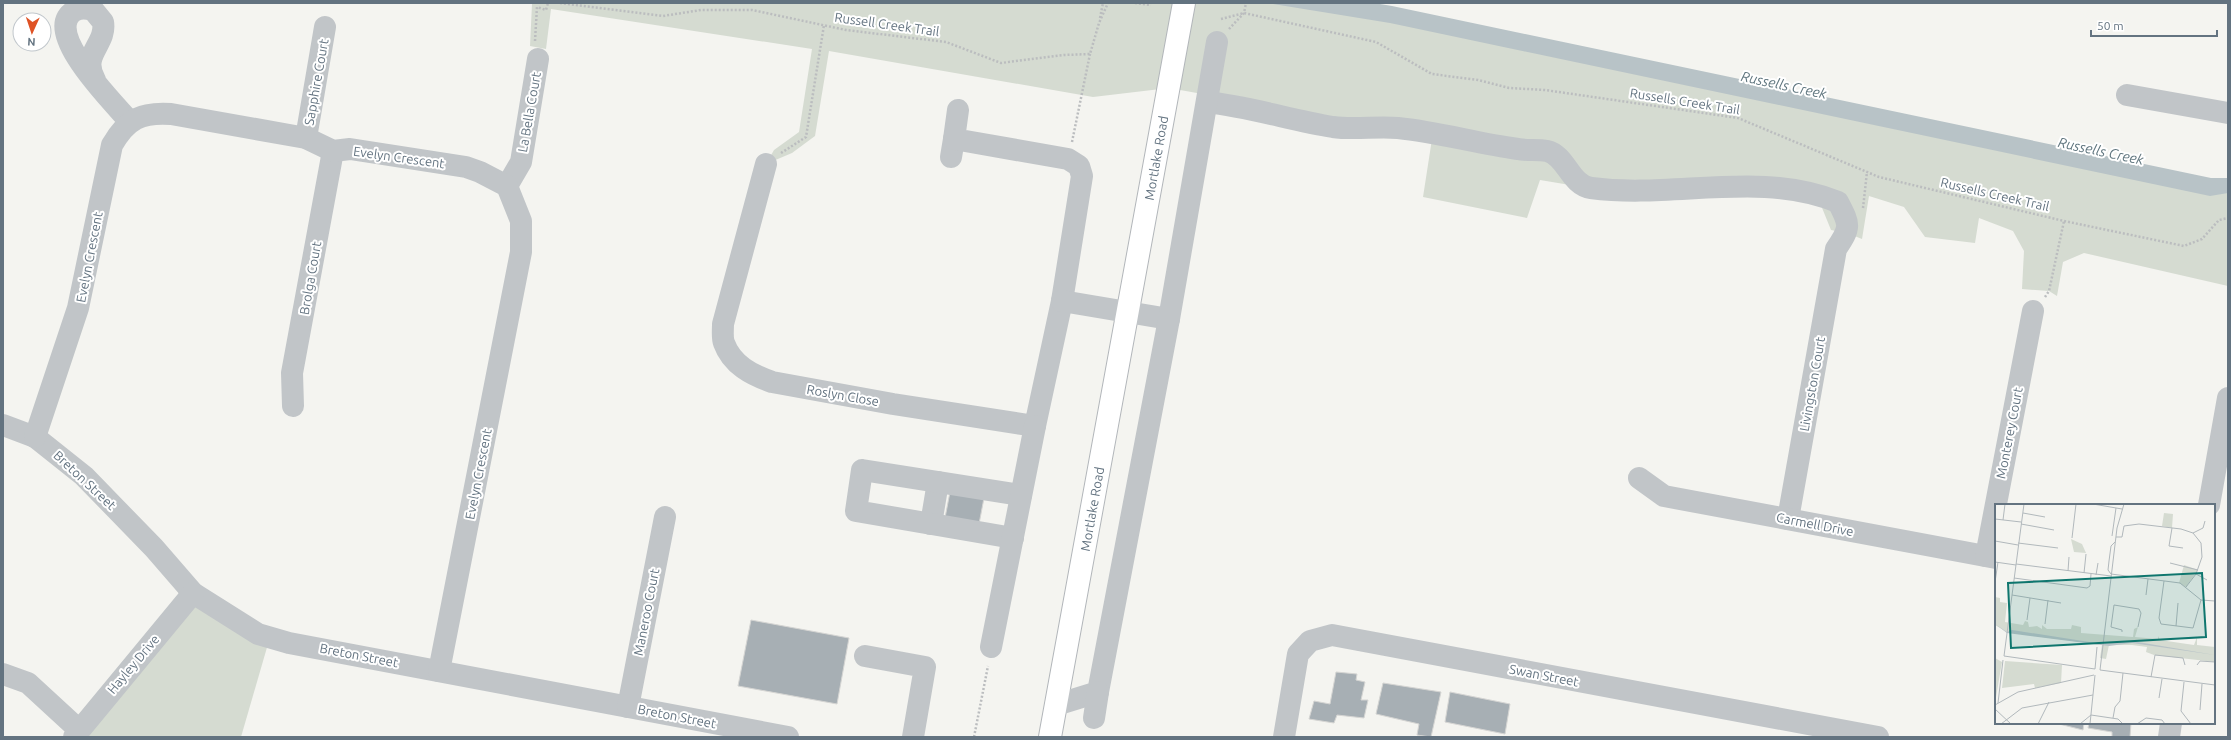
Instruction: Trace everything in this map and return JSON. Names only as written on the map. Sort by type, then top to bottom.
[{"type":"main road","name":"Mortlake Road","points":[[1050,737],[1184,3]]},
{"type":"street","points":[[95,80],[90,63],[92,52],[102,36],[104,27],[102,19],[94,11],[87,8],[76,10],[68,16],[65,25],[65,34],[76,56],[95,80],[130,122]]},
{"type":"street","name":"Sapphire Court","points":[[306,138],[325,27]]},
{"type":"street","points":[[65,34],[70,42],[83,47],[94,44],[102,36]]},
{"type":"street","points":[[1094,718],[1169,319],[1217,42]]},
{"type":"street","name":"La Bella Court","points":[[507,186],[517,170],[522,155],[538,59]]},
{"type":"street","points":[[2127,95],[2228,113]]},
{"type":"street","name":"Livingston Court","points":[[1207,102],[1334,127],[1397,128],[1435,133],[1518,150],[1549,151],[1561,160],[1574,178],[1588,188],[1630,191],[1709,187],[1772,187],[1816,193],[1838,202],[1847,218],[1847,233],[1836,249],[1788,519]]},
{"type":"street","points":[[958,110],[952,148],[1062,158],[1072,161],[1079,166],[1082,176],[1062,302],[1035,426],[991,647]]},
{"type":"street","name":"Evelyn Crescent","points":[[35,437],[78,308],[112,145],[119,132],[130,122],[142,115],[155,113],[171,114],[306,138],[333,151],[350,149],[466,167],[480,172],[507,186],[521,221],[521,252],[439,670]]},
{"type":"street","name":"Brolga Court","points":[[293,406],[292,374],[333,151]]},
{"type":"street","name":"Roslyn Close","points":[[766,164],[723,324],[723,343],[732,357],[743,368],[756,376],[772,382],[893,404],[1035,426]]},
{"type":"street","points":[[1062,302],[1169,319]]},
{"type":"street","name":"Monterey Court","points":[[2000,504],[2033,311]]},
{"type":"street","points":[[2209,504],[2228,398]]},
{"type":"street","name":"Breton Street","points":[[3,425],[35,437],[84,476],[154,548],[193,593],[258,634],[289,642],[788,737]]},
{"type":"street","points":[[1013,538],[856,511],[862,470],[1021,495]]},
{"type":"street","name":"Carmell Drive","points":[[1639,478],[1664,496],[1991,557]]},
{"type":"street","points":[[931,524],[938,482]]},
{"type":"street","name":"Maneroo Court","points":[[628,707],[665,516]]},
{"type":"street","name":"Monterey Court","points":[[1991,557],[1995,534]]},
{"type":"street","name":"Hayley Drive","points":[[76,733],[193,593]]},
{"type":"street","name":"Swan Street","points":[[1284,737],[1298,654],[1310,640],[1332,635],[1878,737]]},
{"type":"street","points":[[865,656],[925,667],[913,737]]},
{"type":"street","points":[[3,674],[28,683],[76,733]]},
{"type":"street","points":[[1056,705],[1098,692]]},
{"type":"street","points":[[2168,737],[2171,724]]},
{"type":"path","points":[[538,59],[535,47],[537,7],[546,10],[548,3]]},
{"type":"path","name":"Russell Creek Trail","points":[[560,3],[663,16],[701,10],[752,10],[846,30],[946,42],[1001,63],[1064,55],[1090,54]]},
{"type":"path","points":[[1071,144],[1090,54],[1103,3]]},
{"type":"path","points":[[1099,23],[1108,3]]},
{"type":"path","points":[[1135,3],[1151,5]]},
{"type":"path","points":[[1217,42],[1244,13],[1245,4]]},
{"type":"path","name":"Russells Creek Trail","points":[[1221,19],[1244,13],[1376,42],[1432,74],[1478,80],[1509,88],[1545,90],[1738,118],[1879,177],[2064,221],[2184,246],[2202,239],[2219,220],[2228,218]]},
{"type":"path","points":[[766,164],[806,137],[824,25]]},
{"type":"path","points":[[2033,311],[2049,291],[2064,221]]},
{"type":"path","points":[[974,737],[991,647]]},
{"type":"shaded area","points":[[530,3],[1337,3],[2228,185],[2228,286],[2084,253],[2063,262],[2057,296],[2049,291],[2022,289],[2024,251],[2013,231],[1979,218],[1975,243],[1925,237],[1904,207],[1869,196],[1862,239],[1847,233],[1831,230],[1816,193],[1588,188],[1540,180],[1527,218],[1423,197],[1434,126],[1335,118],[1169,88],[1093,97],[829,51],[815,136],[792,153],[766,164],[774,150],[799,132],[812,49],[551,9],[546,49],[530,46],[532,4]]},
{"type":"shaded area","points":[[1267,3],[1374,3],[1392,6],[2211,178],[2228,178],[2228,193],[2210,196],[1390,23]]},
{"type":"shaded area","points":[[193,593],[270,637],[241,737],[74,737]]},
{"type":"building","points":[[950,492],[984,498],[979,524],[945,518]]},
{"type":"building","points":[[751,620],[849,638],[837,704],[738,686]]},
{"type":"building","points":[[1336,672],[1357,674],[1356,680],[1365,682],[1361,700],[1368,700],[1364,718],[1337,715],[1334,723],[1309,719],[1314,701],[1330,704]]},
{"type":"building","points":[[1383,683],[1441,692],[1431,737],[1417,735],[1419,724],[1376,714]]},
{"type":"building","points":[[1450,692],[1510,704],[1505,734],[1445,722]]},
{"type":"building","points":[[2059,724],[2084,724],[2083,730]]},
{"type":"building","points":[[2089,724],[2131,724],[2130,737],[2112,737],[2112,732],[2088,728]]},
{"type":"water label","name":"Russells Creek","points":[[1784,85]]},
{"type":"water label","name":"Russells Creek","points":[[2101,151]]}]
